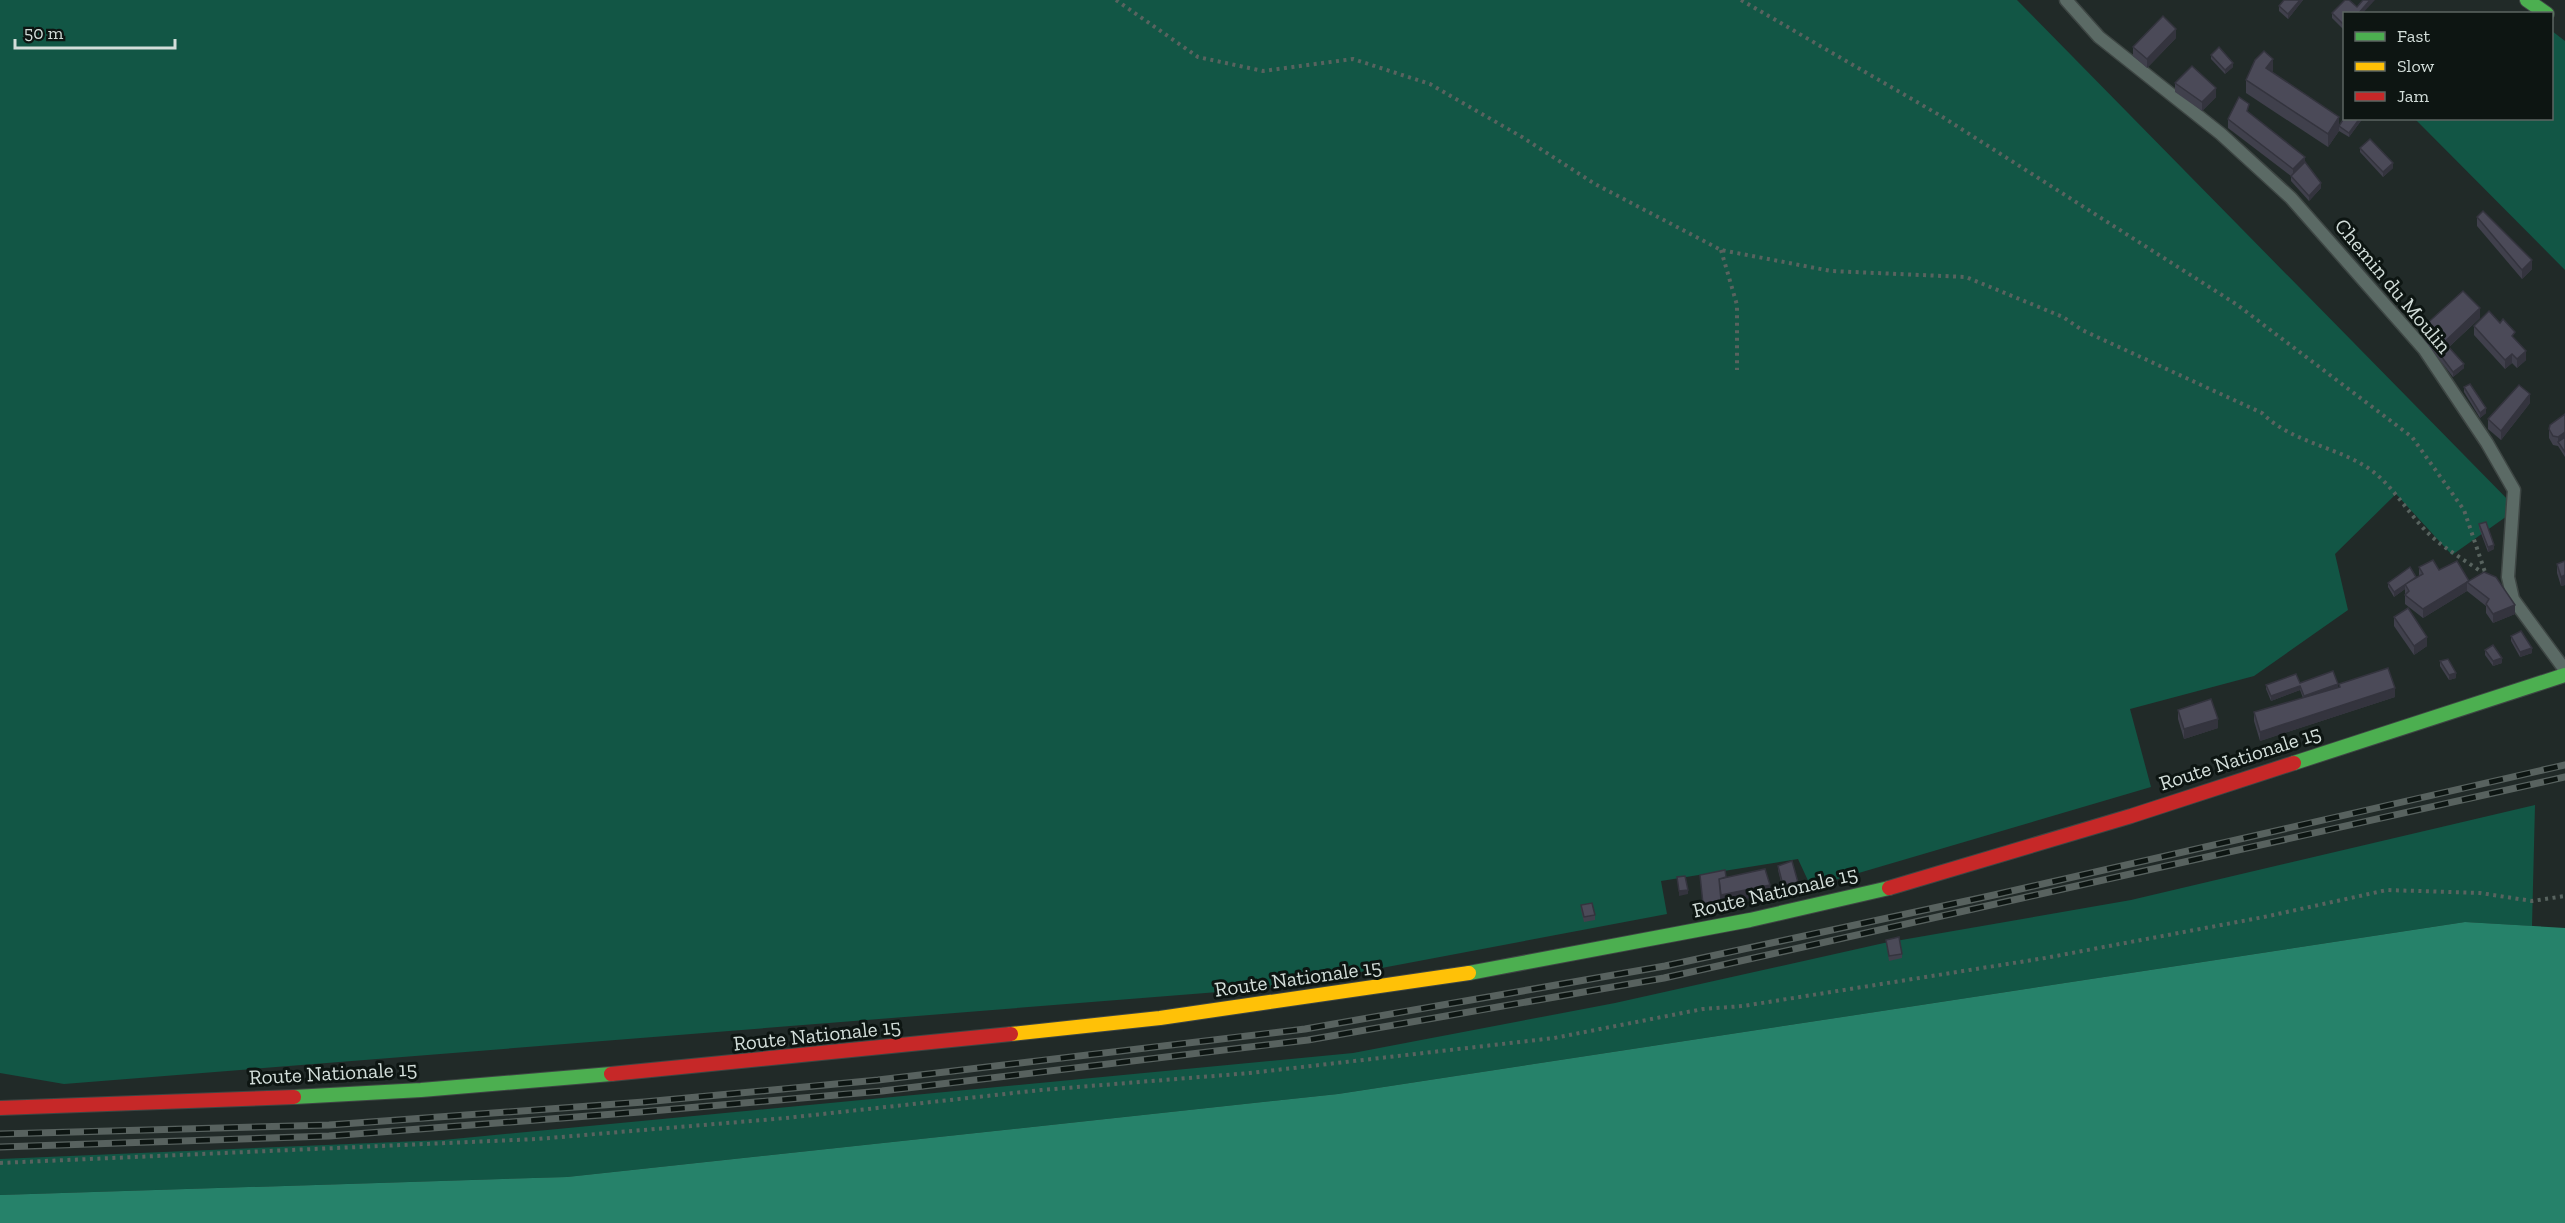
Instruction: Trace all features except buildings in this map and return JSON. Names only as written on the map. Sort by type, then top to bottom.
[{"type":"main road","points":[[2527,0],[2545,12]]},
{"type":"main road","name":"Route Nationale 15","points":[[0,1108],[220,1101],[421,1090],[742,1063],[1160,1018],[1478,972],[1707,929],[1886,889],[2052,841],[2565,675]]},
{"type":"lane","name":"Chemin du Moulin","points":[[2066,0],[2099,37],[2221,134],[2292,198],[2424,349],[2487,443],[2514,490],[2508,577],[2513,599],[2565,670]]},
{"type":"path","points":[[1116,0],[1198,57],[1263,71],[1353,59],[1430,84],[1522,137],[1595,184],[1721,250],[1831,271],[1966,277],[2063,317],[2082,330],[2262,413],[2272,423],[2303,440],[2347,456],[2372,471],[2431,536],[2486,575],[2511,588]]},
{"type":"path","points":[[1742,0],[1941,116],[2236,303],[2412,437],[2464,510],[2486,575]]},
{"type":"path","points":[[1721,250],[1737,304],[1737,370]]},
{"type":"path","points":[[0,1163],[537,1139],[786,1118],[1041,1090],[1250,1073],[1554,1038],[1703,1009],[1743,1006],[2045,958],[2264,917],[2387,890],[2480,893],[2532,901],[2565,896]]},
{"type":"shaded area","points":[[0,0],[2017,0],[2517,509],[2452,555],[2396,494],[2335,554],[2348,610],[2254,676],[2130,709],[2151,787],[1811,887],[1798,859],[1661,881],[1667,914],[1281,987],[64,1084],[0,1073]]},
{"type":"shaded area","points":[[2553,32],[2565,41],[2565,270],[2416,120],[2553,120]]},
{"type":"shaded area","points":[[2535,805],[2532,926],[2465,922],[1338,1094],[567,1177],[0,1195],[0,1159],[443,1140],[1353,1053],[1615,1003],[1884,943],[2131,900]]},
{"type":"shaded area","points":[[2465,922],[2565,928],[2565,1223],[0,1223],[0,1195],[567,1177],[1338,1094]]},
{"type":"railway","points":[[0,1134],[329,1125],[644,1102],[878,1080],[1305,1029],[1665,966],[1994,895],[2565,765]]},
{"type":"railway","points":[[0,1147],[329,1136],[640,1112],[882,1091],[1308,1040],[1664,978],[2565,777]]},
{"type":"traffic: fast","points":[[2527,0],[2544,12]]},
{"type":"traffic: fast","points":[[2294,763],[2565,675]]},
{"type":"traffic: fast","points":[[1469,973],[1750,920],[1889,888]]},
{"type":"traffic: fast","points":[[294,1097],[421,1090],[611,1074]]},
{"type":"traffic: slow","points":[[1011,1034],[1160,1018],[1469,973]]},
{"type":"traffic: jam","points":[[1889,888],[2131,816],[2294,763]]},
{"type":"traffic: jam","points":[[611,1074],[1011,1034]]},
{"type":"traffic: jam","points":[[0,1108],[294,1097]]}]
